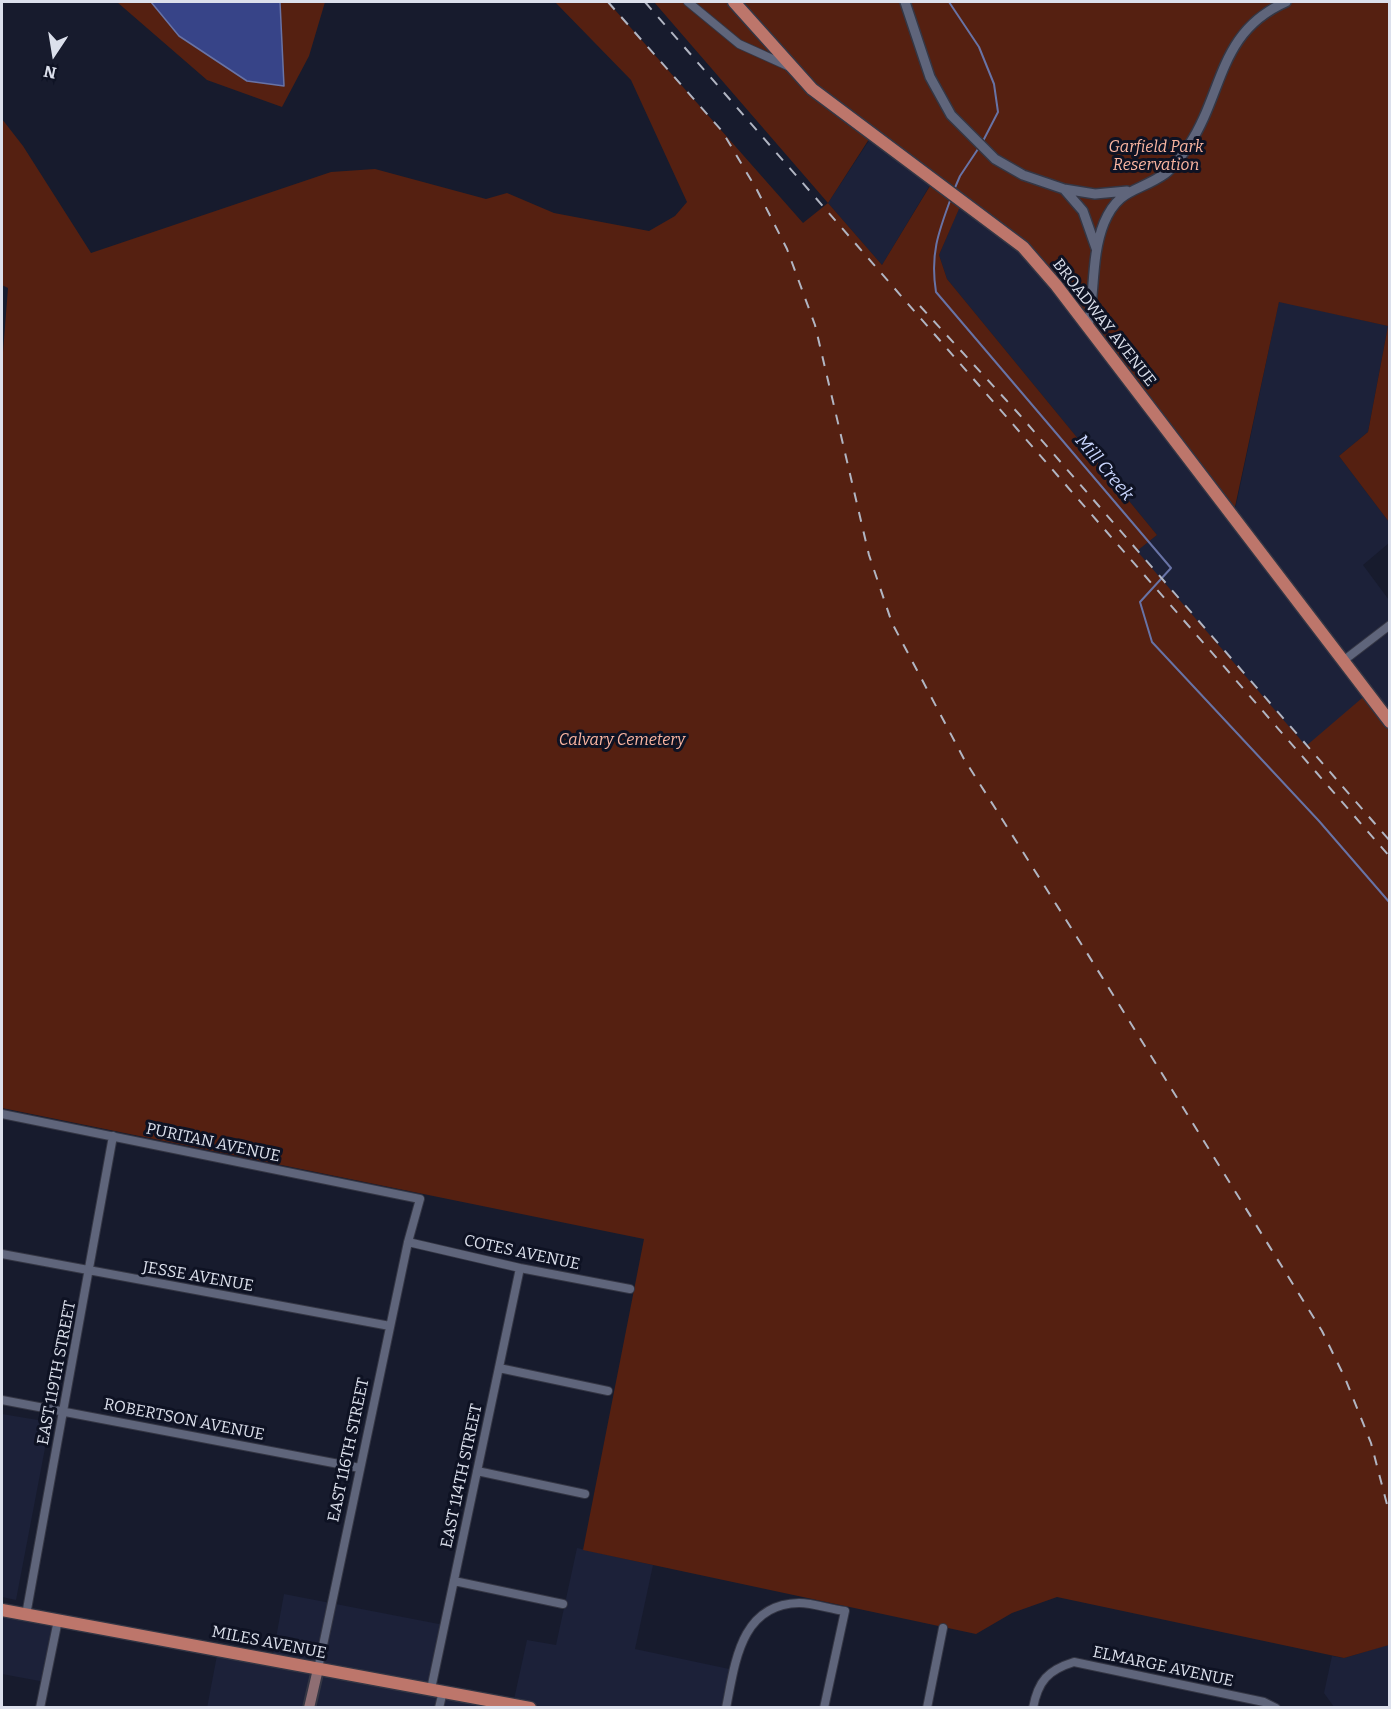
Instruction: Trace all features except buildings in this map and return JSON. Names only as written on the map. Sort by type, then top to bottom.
[{"type":"main road","name":"BROADWAY AVENUE","points":[[734,2],[812,89],[1023,247],[1088,327],[1389,722]]},
{"type":"main road","name":"MILES AVENUE","points":[[2,1610],[530,1707]]},
{"type":"main road","name":"EAST 116TH STREET","points":[[309,1707],[318,1669]]},
{"type":"street","points":[[687,2],[739,44],[794,69]]},
{"type":"street","points":[[905,2],[930,77],[951,115],[975,141],[984,150],[1023,175],[1064,189],[1095,194],[1127,191],[1167,172],[1190,144],[1232,47],[1253,23],[1286,2]]},
{"type":"street","points":[[1064,189],[1083,211],[1097,250]]},
{"type":"street","points":[[1088,327],[1097,250],[1104,225],[1113,206],[1127,191]]},
{"type":"street","points":[[1343,662],[1389,625]]},
{"type":"street","name":"PURITAN AVENUE","points":[[2,1114],[420,1199]]},
{"type":"street","name":"EAST 119TH STREET","points":[[26,1615],[113,1136]]},
{"type":"street","name":"EAST 116TH STREET","points":[[318,1669],[408,1242],[420,1199]]},
{"type":"street","name":"COTES AVENUE","points":[[408,1242],[520,1268],[630,1289]]},
{"type":"street","name":"JESSE AVENUE","points":[[2,1254],[390,1326]]},
{"type":"street","name":"EAST 114TH STREET","points":[[439,1707],[437,1690],[454,1581],[520,1268]]},
{"type":"street","points":[[499,1368],[608,1391]]},
{"type":"street","name":"ROBERTSON AVENUE","points":[[2,1400],[360,1468]]},
{"type":"street","points":[[477,1471],[585,1494]]},
{"type":"street","points":[[454,1581],[563,1604]]},
{"type":"street","points":[[726,1707],[743,1637],[757,1619],[776,1608],[798,1603],[845,1611],[824,1707]]},
{"type":"street","points":[[40,1707],[58,1620]]},
{"type":"street","points":[[927,1707],[944,1628]]},
{"type":"street","name":"ELMARGE AVENUE","points":[[1033,1707],[1037,1690],[1044,1677],[1056,1667],[1074,1662],[1264,1702],[1276,1707]]},
{"type":"shaded area","points":[[872,136],[933,180],[882,265],[828,203]]},
{"type":"shaded area","points":[[962,201],[1023,247],[1234,515],[1279,301],[1388,326],[1368,432],[1339,456],[1389,522],[1389,543],[1363,565],[1389,600],[1389,849],[1133,554],[1157,535],[947,279],[939,255]]},
{"type":"shaded area","points":[[2,1414],[50,1422],[16,1600],[2,1597]]},
{"type":"shaded area","points":[[577,1548],[653,1565],[635,1649],[734,1670],[726,1707],[207,1708],[218,1650],[272,1660],[284,1594],[444,1625],[431,1689],[513,1704],[527,1640],[556,1645]]},
{"type":"shaded area","points":[[2,1610],[58,1620],[45,1682],[2,1674]]},
{"type":"shaded area","points":[[1389,1645],[1389,1707],[1334,1707],[1324,1693],[1332,1656],[1344,1658]]},
{"type":"green space","points":[[117,2],[151,2],[179,36],[283,86],[280,2],[325,2],[309,56],[282,107],[207,80]]},
{"type":"green space","name":"Calvary Cemetery","points":[[555,2],[608,2],[803,223],[828,203],[654,2],[1389,2],[1389,522],[1339,456],[1368,432],[1388,326],[1279,302],[1233,516],[1023,247],[962,202],[939,255],[947,279],[1157,535],[1137,551],[1306,746],[1368,693],[1389,722],[1389,1645],[1344,1658],[1057,1597],[1012,1613],[976,1634],[583,1550],[644,1239],[2,1108],[2,365],[8,288],[2,285],[2,119],[23,146],[91,253],[331,172],[375,169],[486,199],[507,193],[554,213],[649,231],[675,216],[687,202],[631,80]],"holes":[[[871,136],[933,181],[882,265],[828,203]]]},
{"type":"water","points":[[151,2],[280,2],[284,86],[247,81],[179,36]]},
{"type":"waterway","name":"Mill Creek","points":[[949,2],[979,47],[994,84],[998,112],[983,141]]},
{"type":"waterway","name":"Mill Creek","points":[[954,190],[960,176],[980,146]]},
{"type":"waterway","name":"Mill Creek","points":[[951,198],[936,244],[934,267],[936,292],[1171,568],[1140,602],[1152,642],[1319,821],[1390,903]]},
{"type":"railway","points":[[608,2],[722,131],[757,190],[787,249],[815,325],[869,555],[892,623],[964,759],[1322,1331],[1345,1378],[1371,1443],[1390,1516]]},
{"type":"railway","points":[[645,2],[1390,857]]},
{"type":"railway","points":[[920,306],[1018,413],[1390,841]]},
{"type":"park label","name":"Garfield Park Reservation","points":[[1156,157]]}]
